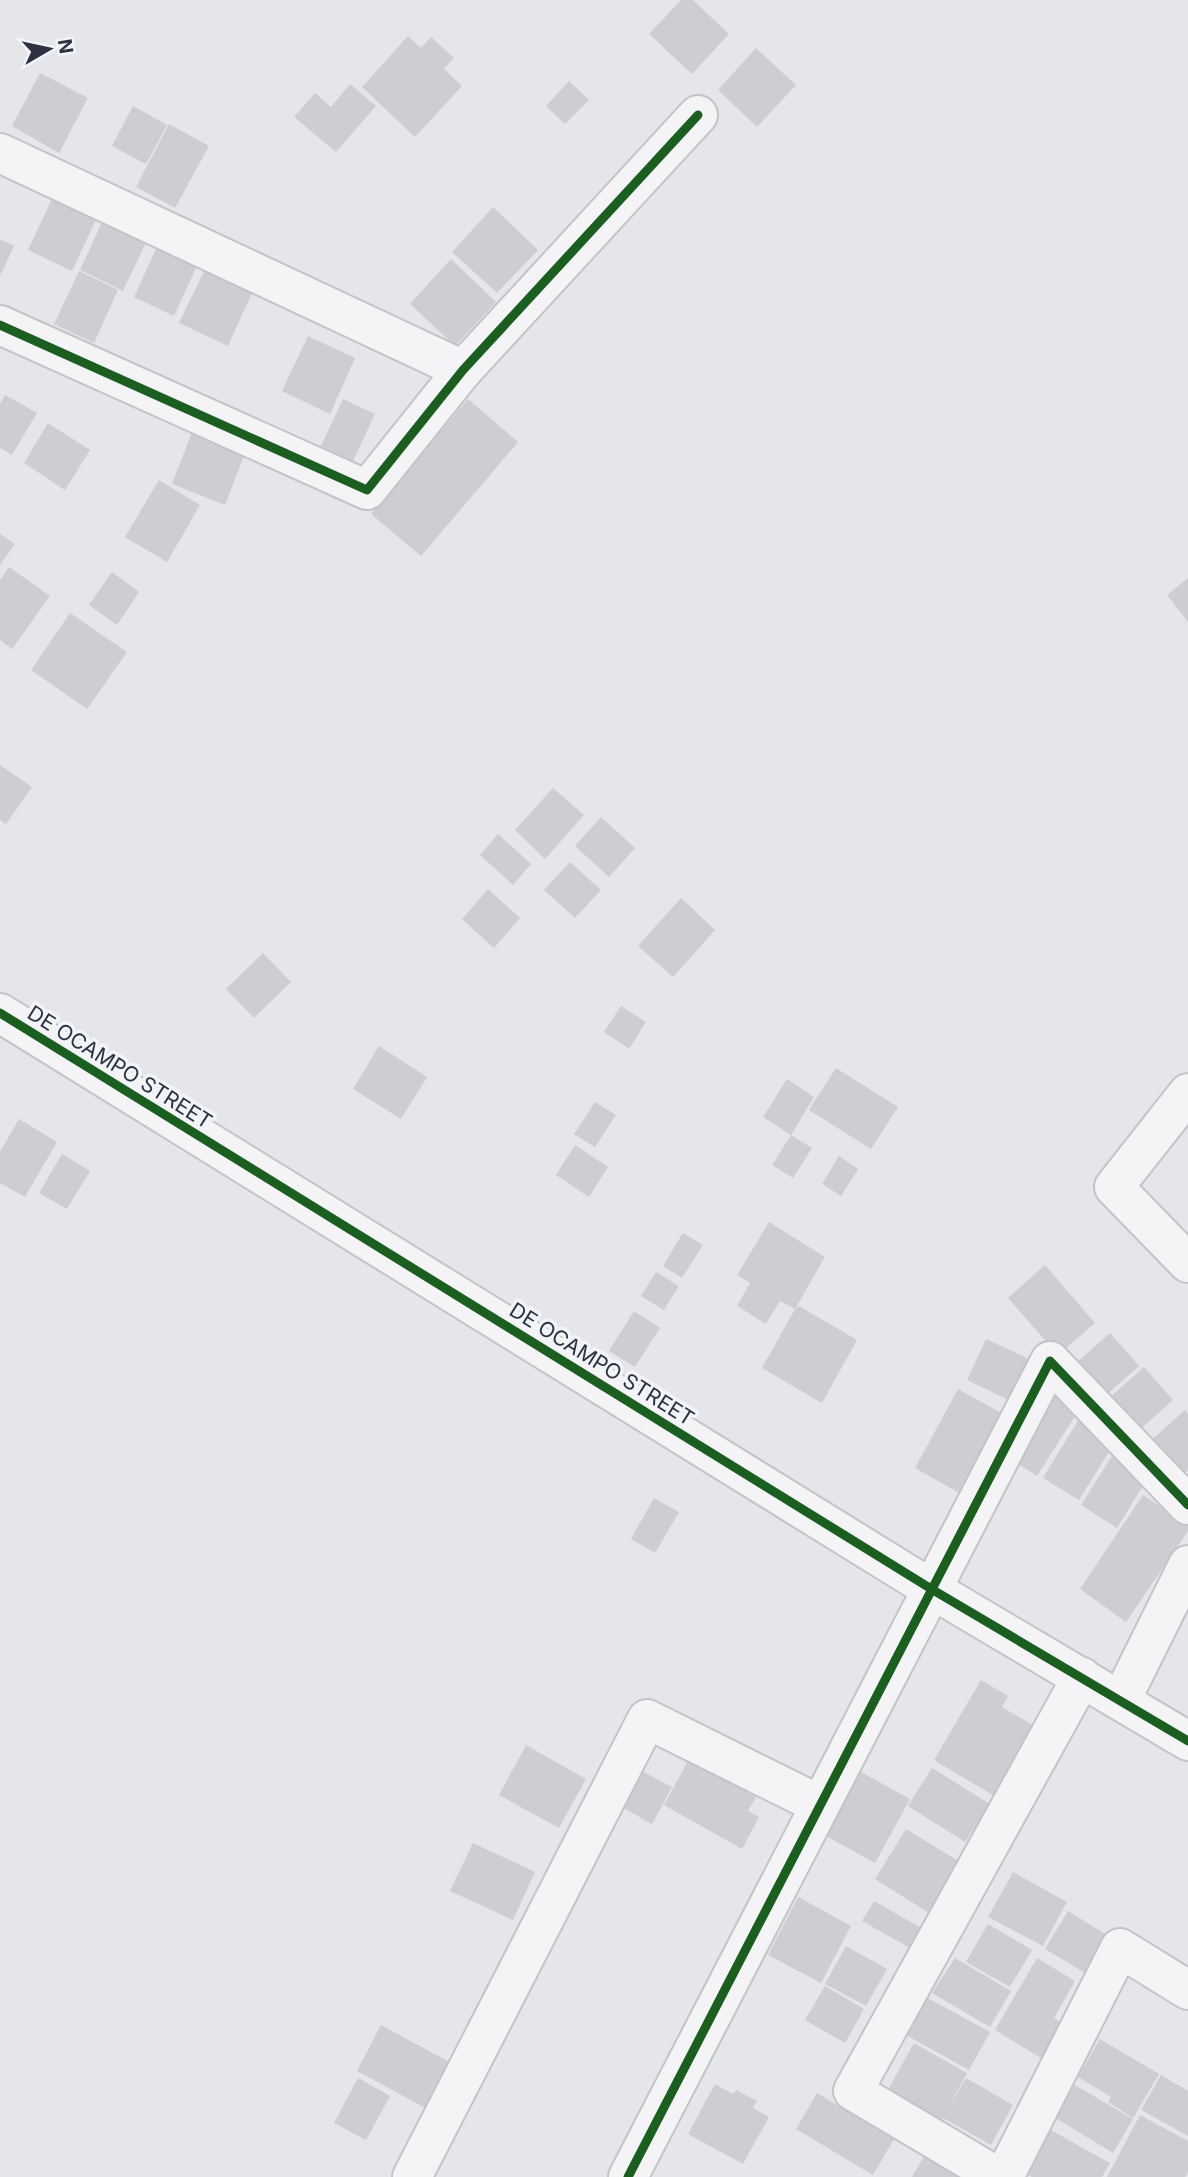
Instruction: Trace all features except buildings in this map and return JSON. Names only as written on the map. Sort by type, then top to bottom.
[{"type":"street","points":[[0,325],[367,489],[463,370],[698,115]]},
{"type":"street","points":[[0,153],[463,370]]},
{"type":"street","name":"DE OCAMPO STREET","points":[[0,1013],[933,1590],[1188,1741]]},
{"type":"street","points":[[1188,1093],[1114,1187],[1188,1264]]},
{"type":"street","points":[[628,2177],[1050,1361],[1188,1505]]},
{"type":"street","points":[[1121,1700],[1188,1565]]},
{"type":"street","points":[[998,2177],[853,2091],[1082,1677]]},
{"type":"street","points":[[412,2177],[647,1719],[820,1805]]},
{"type":"street","points":[[1004,2177],[1120,1948],[1188,1990]]},
{"type":"cycle path","points":[[0,325],[367,490],[463,370],[698,115]]},
{"type":"cycle path","points":[[0,1013],[933,1590],[1188,1741]]},
{"type":"cycle path","points":[[628,2177],[1050,1361],[1188,1505]]}]
